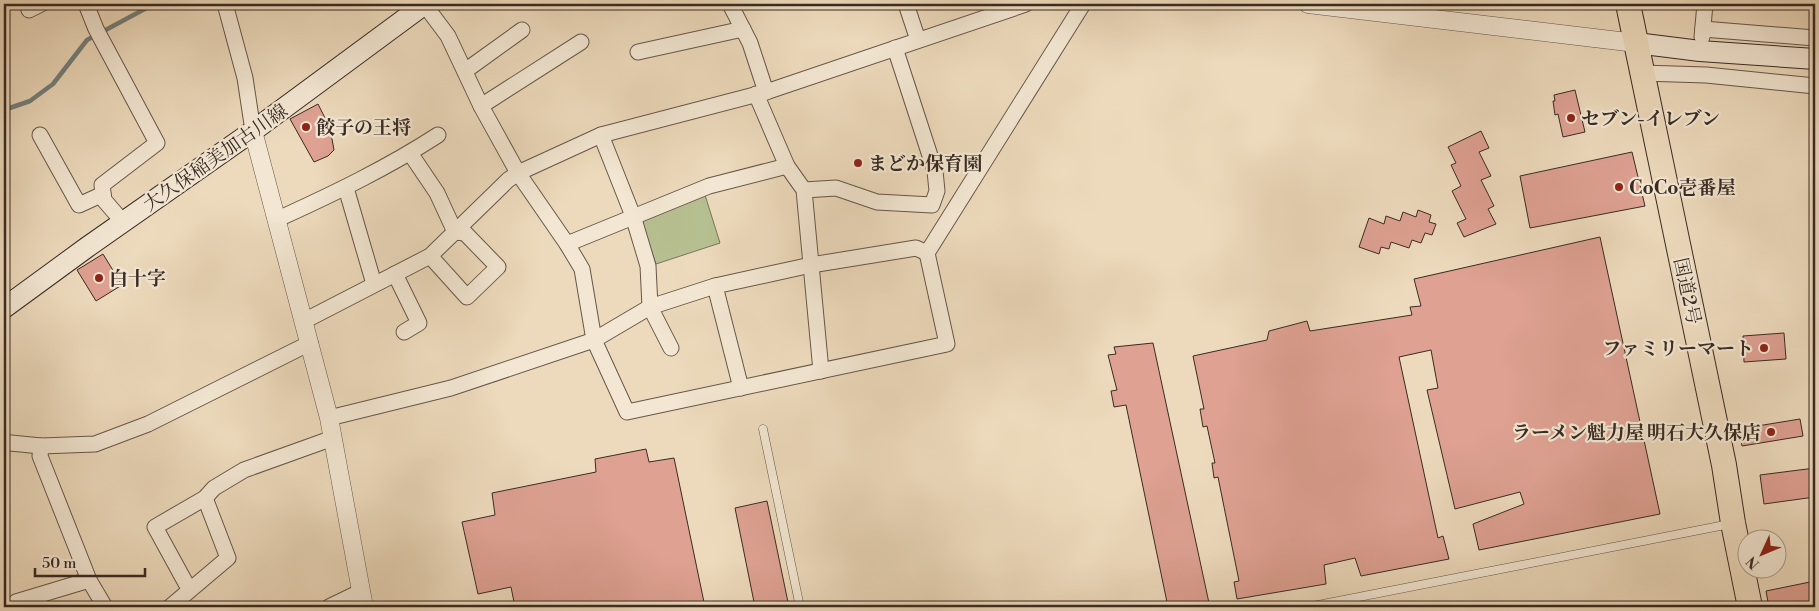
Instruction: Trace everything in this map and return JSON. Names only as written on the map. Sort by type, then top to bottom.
[{"type":"highway","name":"国道2号","points":[[1628,4],[1724,466],[1750,607]]},
{"type":"main road","name":"大久保稲美加古川線","points":[[4,308],[253,131],[425,4]]},
{"type":"main road","points":[[1636,43],[1700,51],[1815,59]]},
{"type":"street","points":[[86,4],[99,34],[156,142],[102,185],[104,200],[123,222]]},
{"type":"street","points":[[225,4],[245,78],[253,131],[278,219],[329,418],[362,600],[329,607]]},
{"type":"street","points":[[425,4],[448,36],[481,106],[518,173],[582,269],[594,340],[627,412],[947,344],[927,253],[1083,4]]},
{"type":"street","points":[[730,4],[750,43],[761,93],[787,166],[804,190],[821,371]]},
{"type":"street","points":[[906,4],[918,40]]},
{"type":"street","points":[[304,321],[430,256],[508,180],[518,173],[601,135],[761,93],[1026,4]]},
{"type":"street","points":[[1308,4],[1388,8],[1636,43]]},
{"type":"street","points":[[1700,51],[1705,4]]},
{"type":"street","points":[[638,52],[743,29]]},
{"type":"street","points":[[1702,29],[1815,38]]},
{"type":"street","points":[[465,71],[522,30]]},
{"type":"street","points":[[481,106],[581,42]]},
{"type":"street","points":[[804,190],[836,188],[877,202],[932,205],[937,191],[935,171],[895,48]]},
{"type":"street","points":[[1642,73],[1706,75],[1815,86]]},
{"type":"street","points":[[40,135],[79,205],[103,194]]},
{"type":"street","points":[[278,219],[346,188],[410,153],[438,135]]},
{"type":"street","points":[[601,135],[633,216],[648,266],[650,307],[671,348]]},
{"type":"street","points":[[410,153],[436,193],[455,232]]},
{"type":"street","points":[[567,244],[709,186],[787,166]]},
{"type":"street","points":[[346,188],[374,284]]},
{"type":"street","points":[[937,191],[957,205]]},
{"type":"street","points":[[430,256],[467,297],[498,267],[466,234],[455,232]]},
{"type":"street","points":[[329,418],[451,388],[594,340],[650,307],[715,286],[811,265],[916,248],[927,253]]},
{"type":"street","points":[[395,274],[419,323],[404,332]]},
{"type":"street","points":[[715,286],[741,388]]},
{"type":"street","points":[[4,444],[41,446],[95,444],[148,424],[310,343]]},
{"type":"street","points":[[189,589],[155,527],[205,498],[214,488],[244,470],[333,438]]},
{"type":"street","points":[[41,446],[40,456],[88,580],[105,607]]},
{"type":"street","points":[[170,607],[228,558],[205,498]]},
{"type":"street","points":[[19,607],[16,602],[88,580]]},
{"type":"lane","points":[[763,429],[800,607]]},
{"type":"lane","points":[[1308,607],[1733,523]]},
{"type":"green space","points":[[705,195],[720,243],[656,264],[642,223],[645,215]]},
{"type":"building","points":[[1575,90],[1585,132],[1563,137],[1558,114],[1555,115],[1554,95]]},
{"type":"building","points":[[318,104],[325,118],[324,120],[332,139],[334,150],[328,156],[314,162],[290,119]]},
{"type":"building","points":[[1481,131],[1489,148],[1479,152],[1491,176],[1481,180],[1494,206],[1488,209],[1496,224],[1464,237],[1457,223],[1466,219],[1452,191],[1461,186],[1451,165],[1456,163],[1448,147]]},
{"type":"building","points":[[1632,152],[1645,206],[1530,228],[1520,176]]},
{"type":"building","points":[[1418,210],[1431,215],[1429,222],[1436,224],[1432,235],[1425,233],[1421,243],[1412,240],[1409,248],[1391,242],[1389,249],[1381,247],[1379,254],[1359,247],[1369,218],[1384,224],[1386,216],[1400,221],[1403,212],[1416,217]]},
{"type":"building","points":[[1600,237],[1660,514],[1479,550],[1473,524],[1524,504],[1520,492],[1455,509],[1427,390],[1438,388],[1431,350],[1399,357],[1438,538],[1443,536],[1449,559],[1361,576],[1355,558],[1324,565],[1326,584],[1237,599],[1234,582],[1239,581],[1218,477],[1214,478],[1212,463],[1215,463],[1207,426],[1203,427],[1200,409],[1204,409],[1193,356],[1267,340],[1269,331],[1307,321],[1310,331],[1412,315],[1410,307],[1421,306],[1414,279]]},
{"type":"building","name":"白十字","points":[[103,254],[122,285],[96,301],[77,270]]},
{"type":"building","name":"ファミリーマート","points":[[1784,333],[1786,359],[1744,362],[1743,336]]},
{"type":"building","points":[[1153,343],[1209,603],[1192,607],[1168,607],[1126,405],[1114,407],[1111,391],[1117,390],[1108,355],[1116,354],[1114,347]]},
{"type":"building","name":"ラーメン魁力屋 明石大久保店","points":[[1800,419],[1803,436],[1742,446],[1739,429]]},
{"type":"building","points":[[646,449],[649,462],[674,458],[705,607],[515,607],[511,587],[478,594],[462,522],[495,515],[492,493],[596,472],[595,459]]},
{"type":"building","points":[[1815,468],[1815,497],[1764,504],[1760,475]]},
{"type":"building","points":[[767,501],[789,607],[755,607],[735,508]]},
{"type":"building","points":[[1815,581],[1815,607],[1769,607],[1766,591]]},
{"type":"waterway","points":[[4,110],[30,101],[53,84],[87,40],[154,4]]},
{"type":"place","name":"セブン-イレブン","points":[[1571,118]]},
{"type":"place","name":"餃子の王将","points":[[306,127]]},
{"type":"place","name":"まどか保育園","points":[[858,163]]},
{"type":"place","name":"CoCo壱番屋","points":[[1619,187]]},
{"type":"place","name":"白十字","points":[[99,278]]},
{"type":"place","name":"ファミリーマート","points":[[1764,348]]},
{"type":"place","name":"ラーメン魁力屋 明石大久保店","points":[[1771,432]]}]
